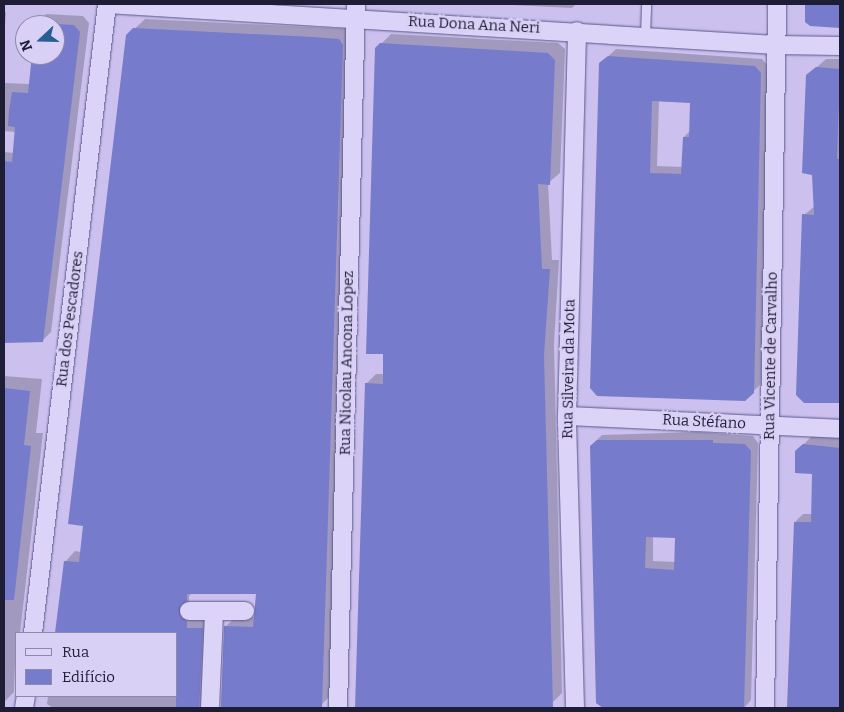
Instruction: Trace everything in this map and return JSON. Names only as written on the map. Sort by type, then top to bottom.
[{"type":"street","name":"Rua Dona Ana Neri","points":[[107,4],[356,11],[577,31],[776,46],[840,46]]},
{"type":"street","name":"Rua dos Pescadores","points":[[33,632],[107,4]]},
{"type":"street","name":"Rua Vicente de Carvalho","points":[[765,708],[777,4]]},
{"type":"street","name":"Rua Nicolau Ancona Lopez","points":[[338,708],[356,11]]},
{"type":"street","name":"Rua Silveira da Mota","points":[[575,708],[567,416],[577,31]]},
{"type":"street","name":"Rua Stéfano","points":[[567,416],[840,429]]},
{"type":"street","points":[[190,611],[245,611]]},
{"type":"street","points":[[210,708],[214,611]]},
{"type":"lane","points":[[645,36],[646,4]]},
{"type":"building","points":[[805,4],[840,4],[840,28],[810,26],[805,22]]},
{"type":"building","points":[[65,25],[74,25],[80,32],[43,342],[4,343],[4,161],[12,162],[15,127],[8,126],[12,92],[28,93],[31,65],[65,65]]},
{"type":"building","points":[[133,28],[339,39],[343,45],[322,708],[221,708],[224,626],[253,627],[256,594],[187,594],[187,601],[180,606],[180,616],[187,621],[187,628],[203,628],[199,708],[176,708],[176,697],[178,697],[178,632],[55,632],[64,561],[79,562],[83,526],[68,524],[126,35]]},
{"type":"building","points":[[380,43],[548,53],[555,60],[550,185],[538,184],[542,269],[550,269],[544,355],[553,708],[355,708],[365,383],[383,384],[383,354],[366,354],[375,48]]},
{"type":"building","points":[[608,56],[755,66],[761,73],[754,393],[745,401],[597,396],[590,388],[599,63]],"holes":[[[652,101],[690,103],[689,137],[683,137],[681,174],[650,173]]]},
{"type":"building","points":[[816,67],[840,69],[837,159],[840,159],[840,403],[804,403],[796,395],[802,214],[814,215],[812,175],[802,173],[806,75]]},
{"type":"building","points":[[4,388],[30,391],[24,445],[31,446],[14,600],[4,600]]},
{"type":"building","points":[[597,440],[713,440],[713,443],[745,444],[751,451],[744,708],[603,708],[596,703],[590,446]],"holes":[[[646,537],[675,538],[674,570],[645,568]]]},
{"type":"building","points":[[803,444],[840,448],[840,708],[787,708],[794,522],[811,522],[812,474],[795,473],[795,451]]}]
